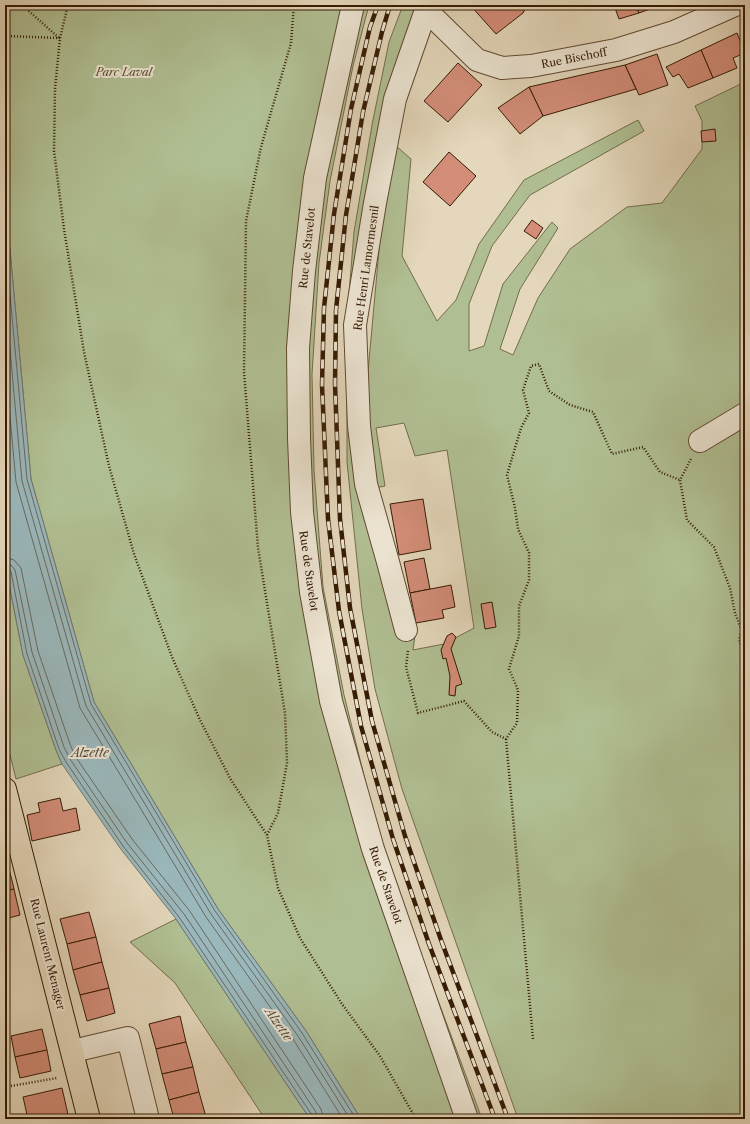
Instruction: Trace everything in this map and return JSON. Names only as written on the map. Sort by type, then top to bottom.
[{"type":"main road","name":"Rue Laurent Menager","points":[[5,790],[89,1119]]},
{"type":"street","name":"Rue de Stavelot","points":[[353,5],[315,178],[304,271],[298,348],[302,512],[311,592],[331,701],[373,849],[467,1119]]},
{"type":"street","name":"Rue Bischoff","points":[[428,7],[477,60],[502,68],[531,66],[616,50],[674,32],[735,5]]},
{"type":"street","name":"Rue Henri Lamormesnil","points":[[406,630],[366,484],[358,426],[355,325],[375,203],[395,99],[428,7]]},
{"type":"street","points":[[700,441],[745,414]]},
{"type":"street","points":[[73,1052],[128,1038],[148,1119]]},
{"type":"path","points":[[22,5],[60,38]]},
{"type":"path","points":[[68,5],[60,38],[55,89],[54,151],[64,229],[84,352],[109,466],[134,554],[172,657],[200,720],[231,780],[267,835],[278,888],[300,938],[342,1004],[380,1056],[416,1119]]},
{"type":"path","points":[[267,835],[278,813],[288,763],[285,713],[258,548],[244,372],[246,221],[261,147],[291,43],[294,5]]},
{"type":"path","points":[[5,36],[60,38]]},
{"type":"path","points":[[533,1039],[506,739],[517,723],[518,690],[509,668],[519,636],[520,606],[529,580],[529,553],[518,529],[515,508],[507,475],[521,428],[529,413],[523,390],[531,366],[539,364],[549,391],[570,405],[594,412],[612,454],[643,447],[660,472],[680,480]]},
{"type":"path","points":[[700,441],[680,480],[687,520],[714,547],[730,588],[735,613],[742,631],[739,638],[741,646],[745,652]]},
{"type":"path","points":[[406,630],[408,640],[406,667],[418,713],[464,701],[492,732],[506,739]]},
{"type":"path","points":[[5,1087],[64,1077]]},
{"type":"green space","name":"Parc Laval","points":[[5,5],[369,5],[353,66],[330,181],[319,263],[312,374],[314,470],[323,587],[344,695],[383,852],[482,1119],[361,1119],[306,1031],[218,909],[94,702],[31,479],[5,196]]},
{"type":"green space","points":[[403,5],[417,5],[389,99],[352,427],[416,628],[413,650],[444,644],[474,628],[447,450],[415,456],[404,423],[376,428],[385,486],[375,488],[363,427],[383,206],[395,145],[411,159],[402,256],[437,321],[456,300],[479,244],[524,180],[638,120],[644,131],[530,195],[492,246],[469,304],[469,351],[484,346],[503,284],[552,222],[558,228],[520,289],[500,349],[513,355],[538,298],[570,249],[627,207],[662,203],[702,149],[702,121],[695,106],[745,82],[745,119],[743,129],[745,128],[745,1119],[518,1119],[402,789],[375,689],[362,609],[347,462],[347,318],[354,232],[372,125],[389,42]]},
{"type":"green space","points":[[5,563],[23,655],[62,764],[16,779],[5,735]]},
{"type":"green space","points":[[176,919],[310,1119],[265,1119],[175,983],[130,942]]},
{"type":"water","name":"Alzette","points":[[5,196],[31,479],[94,702],[218,909],[306,1031],[361,1119],[310,1119],[176,919],[120,848],[62,764],[56,750],[23,655],[5,563]]},
{"type":"building","points":[[470,5],[527,5],[523,13],[496,34]]},
{"type":"building","points":[[614,5],[636,5],[639,13],[619,19]]},
{"type":"building","points":[[636,5],[658,5],[658,6],[639,13]]},
{"type":"building","points":[[737,33],[745,53],[733,58],[737,68],[713,78],[701,50]]},
{"type":"building","points":[[701,50],[713,78],[688,88],[679,74],[673,77],[666,67]]},
{"type":"building","points":[[657,54],[668,85],[639,95],[625,65]]},
{"type":"building","points":[[458,63],[482,85],[448,122],[424,101]]},
{"type":"building","points":[[625,65],[636,89],[543,116],[529,87]]},
{"type":"building","points":[[529,87],[543,116],[520,134],[498,108]]},
{"type":"building","points":[[715,129],[716,141],[702,142],[701,131]]},
{"type":"building","points":[[449,152],[476,176],[450,206],[423,182]]},
{"type":"building","points":[[532,220],[543,228],[536,239],[524,231]]},
{"type":"building","points":[[423,499],[431,549],[399,555],[390,504]]},
{"type":"building","points":[[424,558],[430,589],[410,593],[404,562]]},
{"type":"building","points":[[451,585],[455,607],[442,610],[444,618],[416,623],[410,593]]},
{"type":"building","points":[[492,602],[496,627],[485,629],[481,604]]},
{"type":"building","points":[[452,633],[456,637],[451,649],[462,684],[456,686],[455,696],[449,695],[450,676],[446,658],[443,659],[441,650],[447,636]]},
{"type":"building","points":[[60,798],[63,811],[76,808],[80,830],[32,841],[27,815],[40,812],[38,803]]},
{"type":"building","points":[[5,852],[14,889],[5,891]]},
{"type":"building","points":[[14,889],[20,915],[5,919],[5,891]]},
{"type":"building","points":[[89,912],[96,937],[67,944],[60,919]]},
{"type":"building","points":[[96,937],[102,962],[73,970],[67,944]]},
{"type":"building","points":[[102,962],[109,988],[80,995],[73,970]]},
{"type":"building","points":[[109,988],[115,1013],[87,1021],[80,995]]},
{"type":"building","points":[[180,1016],[186,1042],[156,1049],[149,1024]]},
{"type":"building","points":[[42,1029],[47,1050],[15,1057],[11,1036]]},
{"type":"building","points":[[186,1042],[193,1067],[162,1074],[156,1049]]},
{"type":"building","points":[[47,1050],[51,1071],[20,1078],[15,1057]]},
{"type":"building","points":[[193,1067],[199,1092],[169,1100],[162,1074]]},
{"type":"building","points":[[62,1088],[69,1119],[28,1119],[23,1097]]},
{"type":"building","points":[[199,1092],[206,1117],[199,1119],[174,1119],[169,1100]]},
{"type":"railway","points":[[378,5],[370,27],[351,109],[334,214],[324,308],[322,385],[328,519],[339,611],[361,726],[393,839],[429,944],[495,1119]]},
{"type":"railway","points":[[390,5],[363,112],[346,215],[336,310],[335,384],[340,519],[350,608],[372,721],[405,836],[441,940],[508,1119]]}]
